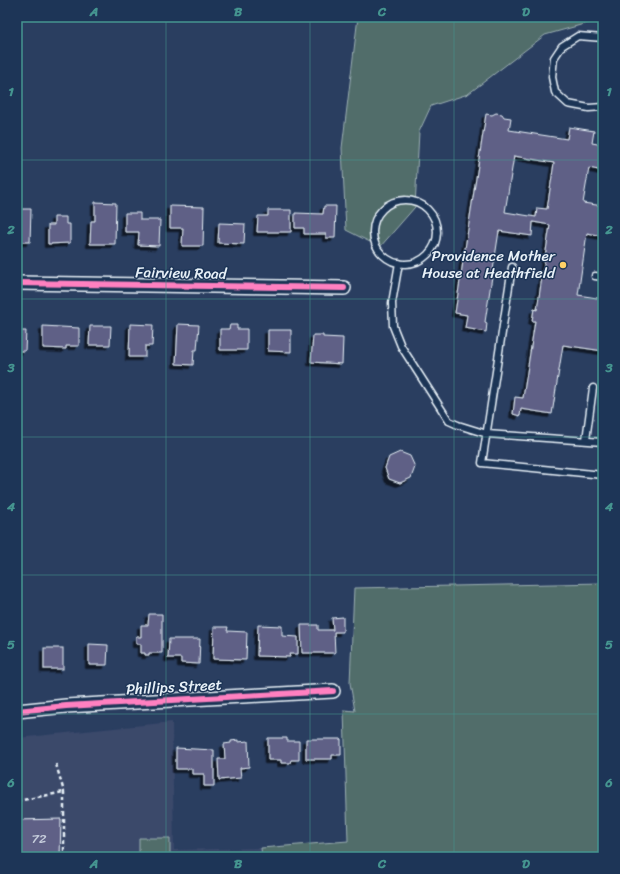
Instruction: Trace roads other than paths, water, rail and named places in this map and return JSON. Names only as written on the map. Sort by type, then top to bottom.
[{"type":"street","name":"Fairview Road","points":[[17,284],[344,288]]},
{"type":"street","name":"Phillips Street","points":[[17,711],[66,706],[333,691]]},
{"type":"lane","points":[[603,38],[578,36],[562,46],[554,58],[552,77],[555,92],[568,104],[589,108],[603,107]]},
{"type":"lane","points":[[410,200],[429,210],[434,218],[437,228],[437,238],[434,248],[423,259],[409,265],[399,263],[388,260],[380,253],[374,243],[372,232],[374,222],[380,212],[388,205],[399,201],[410,200]]},
{"type":"lane","points":[[399,263],[392,303],[393,326],[401,346],[449,421],[487,434],[603,442]]},
{"type":"lane","points":[[512,267],[482,463],[603,475]]},
{"type":"lane","points":[[596,276],[603,277]]},
{"type":"lane","points":[[586,440],[593,388]]},
{"type":"place","name":"Providence Mother House at Heathfield","points":[[563,265]]}]
